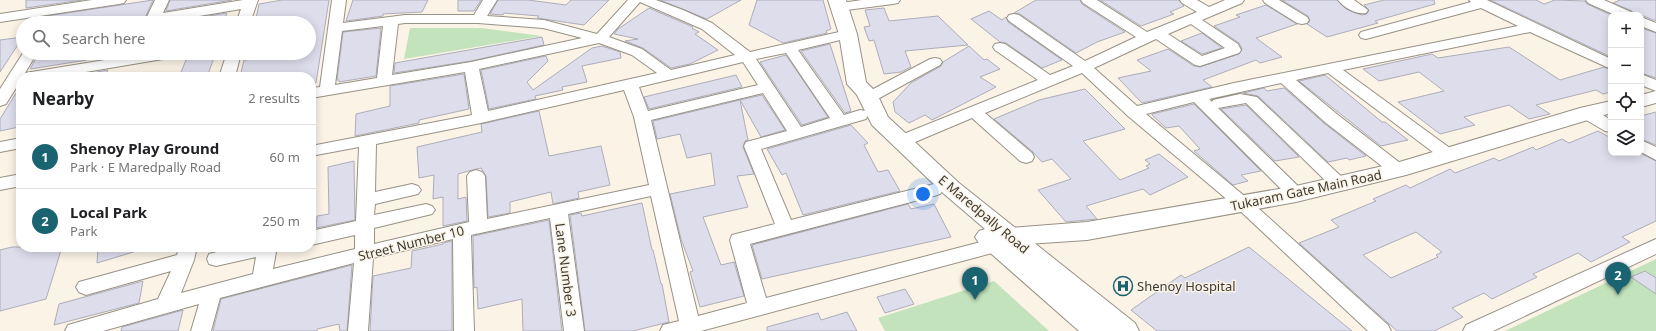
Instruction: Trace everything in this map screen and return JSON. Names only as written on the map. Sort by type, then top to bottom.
[{"type":"main road","name":"E Maredpally Road","points":[[838,4],[848,34],[856,104],[866,124],[908,168],[934,190],[1126,331]]},
{"type":"main road","points":[[1644,100],[1656,97]]},
{"type":"main road","name":"E Maredpally Road","points":[[856,104],[880,120],[1097,331]]},
{"type":"main road","name":"Tukaram Gate Main Road","points":[[1003,241],[1087,231],[1296,194],[1398,170],[1586,113],[1608,109]]},
{"type":"street","points":[[0,18],[119,0]]},
{"type":"street","points":[[154,16],[162,0]]},
{"type":"street","points":[[327,91],[339,0]]},
{"type":"street","points":[[478,19],[490,0]]},
{"type":"street","points":[[316,92],[471,66],[600,39],[642,0],[678,13],[707,26],[748,58],[797,133]]},
{"type":"street","points":[[838,4],[893,0]]},
{"type":"street","points":[[1088,0],[1200,62],[1234,50],[1233,47],[1192,19]]},
{"type":"street","points":[[1187,0],[1208,12]]},
{"type":"street","points":[[902,141],[972,119],[1151,36],[1236,0]]},
{"type":"street","points":[[1270,0],[1302,20]]},
{"type":"street","points":[[1345,0],[1361,10]]},
{"type":"street","points":[[1593,0],[1619,12]]},
{"type":"street","points":[[1366,36],[1479,1],[1608,64]]},
{"type":"street","points":[[178,16],[250,2],[245,16]]},
{"type":"street","points":[[54,16],[58,9]]},
{"type":"street","points":[[1014,18],[1084,68],[1242,203],[1381,331]]},
{"type":"street","points":[[336,28],[405,19],[478,19],[544,24],[600,39],[637,52],[669,75]]},
{"type":"street","points":[[384,80],[391,20]]},
{"type":"street","points":[[1644,23],[1656,28]]},
{"type":"street","points":[[1203,101],[1284,78],[1532,27]]},
{"type":"street","points":[[316,150],[481,118],[848,34]]},
{"type":"street","points":[[1000,47],[1050,82]]},
{"type":"street","points":[[790,48],[856,104]]},
{"type":"street","points":[[20,72],[26,60]]},
{"type":"street","points":[[52,72],[114,60]]},
{"type":"street","points":[[228,72],[232,60]]},
{"type":"street","points":[[786,229],[752,146],[797,133],[856,104],[935,62]]},
{"type":"street","points":[[471,66],[481,118]]},
{"type":"street","points":[[1331,68],[1448,155]]},
{"type":"street","points":[[1284,78],[1332,119],[1398,170]]},
{"type":"street","points":[[0,101],[16,79]]},
{"type":"street","points":[[1644,80],[1656,86]]},
{"type":"street","points":[[630,84],[642,117],[690,326]]},
{"type":"street","points":[[642,117],[767,87]]},
{"type":"street","points":[[1134,112],[1203,101],[1246,98],[1251,100],[1339,184]]},
{"type":"street","points":[[1203,101],[1296,194]]},
{"type":"street","points":[[1586,113],[1608,125]]},
{"type":"street","points":[[972,119],[1026,157]]},
{"type":"street","points":[[355,330],[364,254],[368,140]]},
{"type":"street","points":[[0,147],[16,144]]},
{"type":"street","points":[[1644,147],[1656,154]]},
{"type":"street","points":[[464,331],[470,228],[476,176]]},
{"type":"street","points":[[0,184],[16,181]]},
{"type":"street","name":"Street Number 10","points":[[75,331],[212,292],[470,228],[658,189]]},
{"type":"street","points":[[366,200],[412,190]]},
{"type":"street","points":[[759,308],[740,240],[934,190]]},
{"type":"street","name":"Lane Number 3","points":[[558,209],[574,331]]},
{"type":"street","points":[[316,237],[426,210]]},
{"type":"street","points":[[670,331],[1003,241]]},
{"type":"street","points":[[1473,331],[1656,246]]},
{"type":"street","points":[[216,259],[247,252]]},
{"type":"street","points":[[261,280],[268,252]]},
{"type":"street","points":[[86,287],[187,254]]},
{"type":"street","points":[[166,304],[187,254]]},
{"type":"street","points":[[201,331],[212,292]]},
{"type":"green space","points":[[410,28],[481,28],[542,36],[404,59]]},
{"type":"green space","points":[[1656,259],[1656,331],[1505,331]]},
{"type":"green space","points":[[994,281],[1049,331],[885,331],[878,318]]},
{"type":"building","points":[[26,0],[82,0],[26,8]]},
{"type":"building","points":[[153,0],[146,16],[47,16]]},
{"type":"building","points":[[170,0],[232,0],[166,11]]},
{"type":"building","points":[[282,0],[329,0],[316,83],[316,72],[241,72],[244,60],[316,60],[316,16],[256,16],[259,4]]},
{"type":"building","points":[[353,0],[428,0],[422,12],[383,14],[383,16],[346,21]]},
{"type":"building","points":[[458,0],[481,0],[474,11],[458,11]]},
{"type":"building","points":[[498,0],[528,0],[566,5],[571,0],[609,0],[584,25],[537,18],[539,16],[504,13],[503,15],[490,14]]},
{"type":"building","points":[[660,0],[741,0],[707,19]]},
{"type":"building","points":[[757,0],[823,0],[831,29],[826,31],[827,33],[783,43],[749,25]]},
{"type":"building","points":[[1036,0],[1080,0],[1082,4],[1125,32],[1097,42],[1076,53],[1020,14],[1014,13]]},
{"type":"building","points":[[1100,0],[1179,0],[1184,6],[1170,12],[1174,14],[1141,26]]},
{"type":"building","points":[[1282,0],[1337,0],[1346,9],[1362,15],[1367,14],[1369,10],[1364,5],[1384,0],[1434,0],[1435,4],[1375,21],[1378,23],[1327,37],[1307,24],[1310,21],[1308,16]]},
{"type":"building","points":[[1490,0],[1536,0],[1544,4],[1555,0],[1585,1],[1587,4],[1608,14],[1608,56]]},
{"type":"building","points":[[1620,0],[1656,0],[1656,21],[1644,16],[1644,12],[1632,12],[1613,3]]},
{"type":"building","points":[[1266,5],[1297,24],[1256,38],[1282,57],[1260,63],[1256,60],[1203,80],[1212,87],[1142,103],[1118,78],[1151,71],[1137,60],[1168,49],[1194,66],[1200,67],[1239,54],[1242,49],[1239,43],[1214,26],[1240,17],[1236,15]]},
{"type":"building","points":[[649,8],[693,27],[692,28],[699,32],[695,34],[718,50],[690,64],[671,68],[643,48],[625,41],[638,39],[614,34],[618,29]]},
{"type":"building","points":[[884,8],[889,21],[938,16],[968,45],[905,51],[911,67],[901,72],[884,74],[874,40],[869,41],[864,27],[870,26],[865,10]]},
{"type":"building","points":[[989,11],[1002,20],[1006,17],[1008,22],[1062,60],[1042,68],[1006,43],[1000,42],[971,19]]},
{"type":"building","points":[[227,13],[226,16],[209,16]]},
{"type":"building","points":[[381,28],[376,76],[339,82],[339,80],[337,80],[343,32]]},
{"type":"building","points":[[1644,29],[1656,33],[1656,78],[1644,74]]},
{"type":"building","points":[[1202,33],[1222,48],[1202,54],[1181,41]]},
{"type":"building","points":[[542,37],[544,45],[471,61],[394,73],[395,63]]},
{"type":"building","points":[[16,38],[16,48],[0,72],[0,40]]},
{"type":"building","points":[[830,44],[851,111],[845,113],[801,51]]},
{"type":"building","points":[[602,46],[620,52],[621,58],[582,66],[587,82],[562,87],[563,90],[535,96],[536,99],[489,109],[481,70],[546,56],[548,61],[527,82],[533,90],[592,48]]},
{"type":"building","points":[[969,46],[984,60],[987,59],[1000,69],[980,77],[996,87],[932,120],[925,115],[909,123],[895,112],[893,102],[911,83],[941,66],[943,62]]},
{"type":"building","points":[[1509,47],[1560,80],[1604,67],[1608,69],[1608,93],[1603,94],[1596,90],[1536,105],[1550,114],[1529,119],[1509,105],[1464,117],[1475,125],[1440,134],[1398,102],[1444,91],[1419,72],[1379,81],[1363,69],[1432,54],[1438,58]]},
{"type":"building","points":[[786,55],[828,117],[802,125],[760,62]]},
{"type":"building","points":[[35,60],[87,60],[30,69]]},
{"type":"building","points":[[186,60],[213,60],[209,72],[181,72]]},
{"type":"building","points":[[464,74],[469,109],[419,120],[419,123],[355,136],[356,114],[390,106],[390,86]]},
{"type":"building","points":[[736,75],[742,87],[649,109],[644,97]]},
{"type":"building","points":[[1325,75],[1382,122],[1385,122],[1408,140],[1381,146],[1299,81]]},
{"type":"building","points":[[1264,88],[1267,91],[1284,88],[1325,124],[1366,156],[1349,160],[1347,158],[1328,162],[1258,96],[1243,93]]},
{"type":"building","points":[[1085,89],[1125,129],[1083,141],[1120,180],[1149,168],[1146,166],[1150,164],[1145,160],[1159,154],[1188,177],[1150,195],[1143,189],[1086,206],[1097,219],[1066,222],[1038,190],[1071,179],[1052,159],[1042,162],[1033,152],[994,119],[1039,100]]},
{"type":"building","points":[[16,93],[16,128],[0,131],[0,119]]},
{"type":"building","points":[[762,95],[785,130],[761,137],[740,100]]},
{"type":"building","points":[[740,100],[748,140],[745,141],[743,147],[754,174],[737,176],[748,207],[703,217],[721,265],[734,262],[744,296],[700,307],[690,272],[693,271],[681,239],[670,194],[715,185],[711,153],[687,158],[680,134],[657,139],[653,121]]},
{"type":"building","points":[[1194,104],[1261,171],[1241,175],[1248,181],[1233,185],[1194,151],[1200,149],[1179,126],[1166,128],[1152,115]]},
{"type":"building","points":[[1246,105],[1299,157],[1275,161],[1221,109]]},
{"type":"building","points":[[539,111],[549,156],[601,146],[610,185],[578,192],[579,198],[553,204],[551,192],[510,202],[510,213],[488,217],[486,176],[481,168],[476,169],[458,174],[458,199],[466,197],[467,221],[443,226],[443,197],[433,199],[434,175],[419,178],[417,147],[482,132],[481,124]]},
{"type":"building","points":[[1656,112],[1656,145],[1644,140],[1644,115]]},
{"type":"building","points":[[851,125],[868,143],[864,145],[878,172],[888,170],[900,191],[803,215],[786,173],[782,175],[767,149]]},
{"type":"building","points":[[1598,131],[1608,136],[1608,156],[1644,155],[1656,161],[1656,221],[1622,237],[1630,242],[1591,262],[1578,253],[1533,274],[1537,277],[1492,299],[1484,293],[1452,308],[1463,317],[1434,331],[1397,331],[1299,243],[1339,227],[1331,220],[1376,201],[1373,199],[1406,185],[1410,188],[1450,169],[1455,173],[1494,158],[1499,161],[1533,147],[1536,150],[1562,139],[1569,143]],"holes":[[[1416,232],[1442,252],[1436,255],[1438,257],[1391,278],[1363,255]]]},
{"type":"building","points":[[354,161],[355,220],[316,228],[317,216],[329,214],[328,167]]},
{"type":"building","points":[[642,203],[652,250],[662,284],[669,322],[633,331],[585,331],[570,215],[581,213],[582,216]]},
{"type":"building","points":[[908,204],[911,209],[934,204],[951,237],[762,279],[752,245]]},
{"type":"building","points":[[549,220],[562,331],[523,331],[522,299],[478,309],[477,287],[474,288],[473,236]]},
{"type":"building","points":[[452,241],[452,331],[370,331],[373,276],[411,268],[412,251]]},
{"type":"building","points":[[16,247],[16,252],[60,252],[46,299],[0,311],[0,250]]},
{"type":"building","points":[[1249,247],[1352,331],[1157,331],[1131,310],[1181,275],[1185,278]]},
{"type":"building","points":[[98,252],[133,252],[97,263]]},
{"type":"building","points":[[352,265],[347,331],[340,331],[339,324],[317,329],[317,331],[213,331],[221,299]]},
{"type":"building","points":[[1645,271],[1656,278],[1656,294],[1631,277]]},
{"type":"building","points":[[143,281],[139,303],[54,325],[59,304]]},
{"type":"building","points":[[905,289],[914,304],[885,313],[877,297]]},
{"type":"building","points":[[183,310],[178,331],[121,331],[122,327]]},
{"type":"building","points":[[847,312],[857,331],[767,331],[767,327],[818,313],[821,320]]},
{"type":"place","name":"Shenoy Hospital","points":[[1123,286]]},
{"type":"place","name":"Local Park","points":[[1618,295]]},
{"type":"place","name":"Shenoy Play Ground","points":[[975,300]]}]
